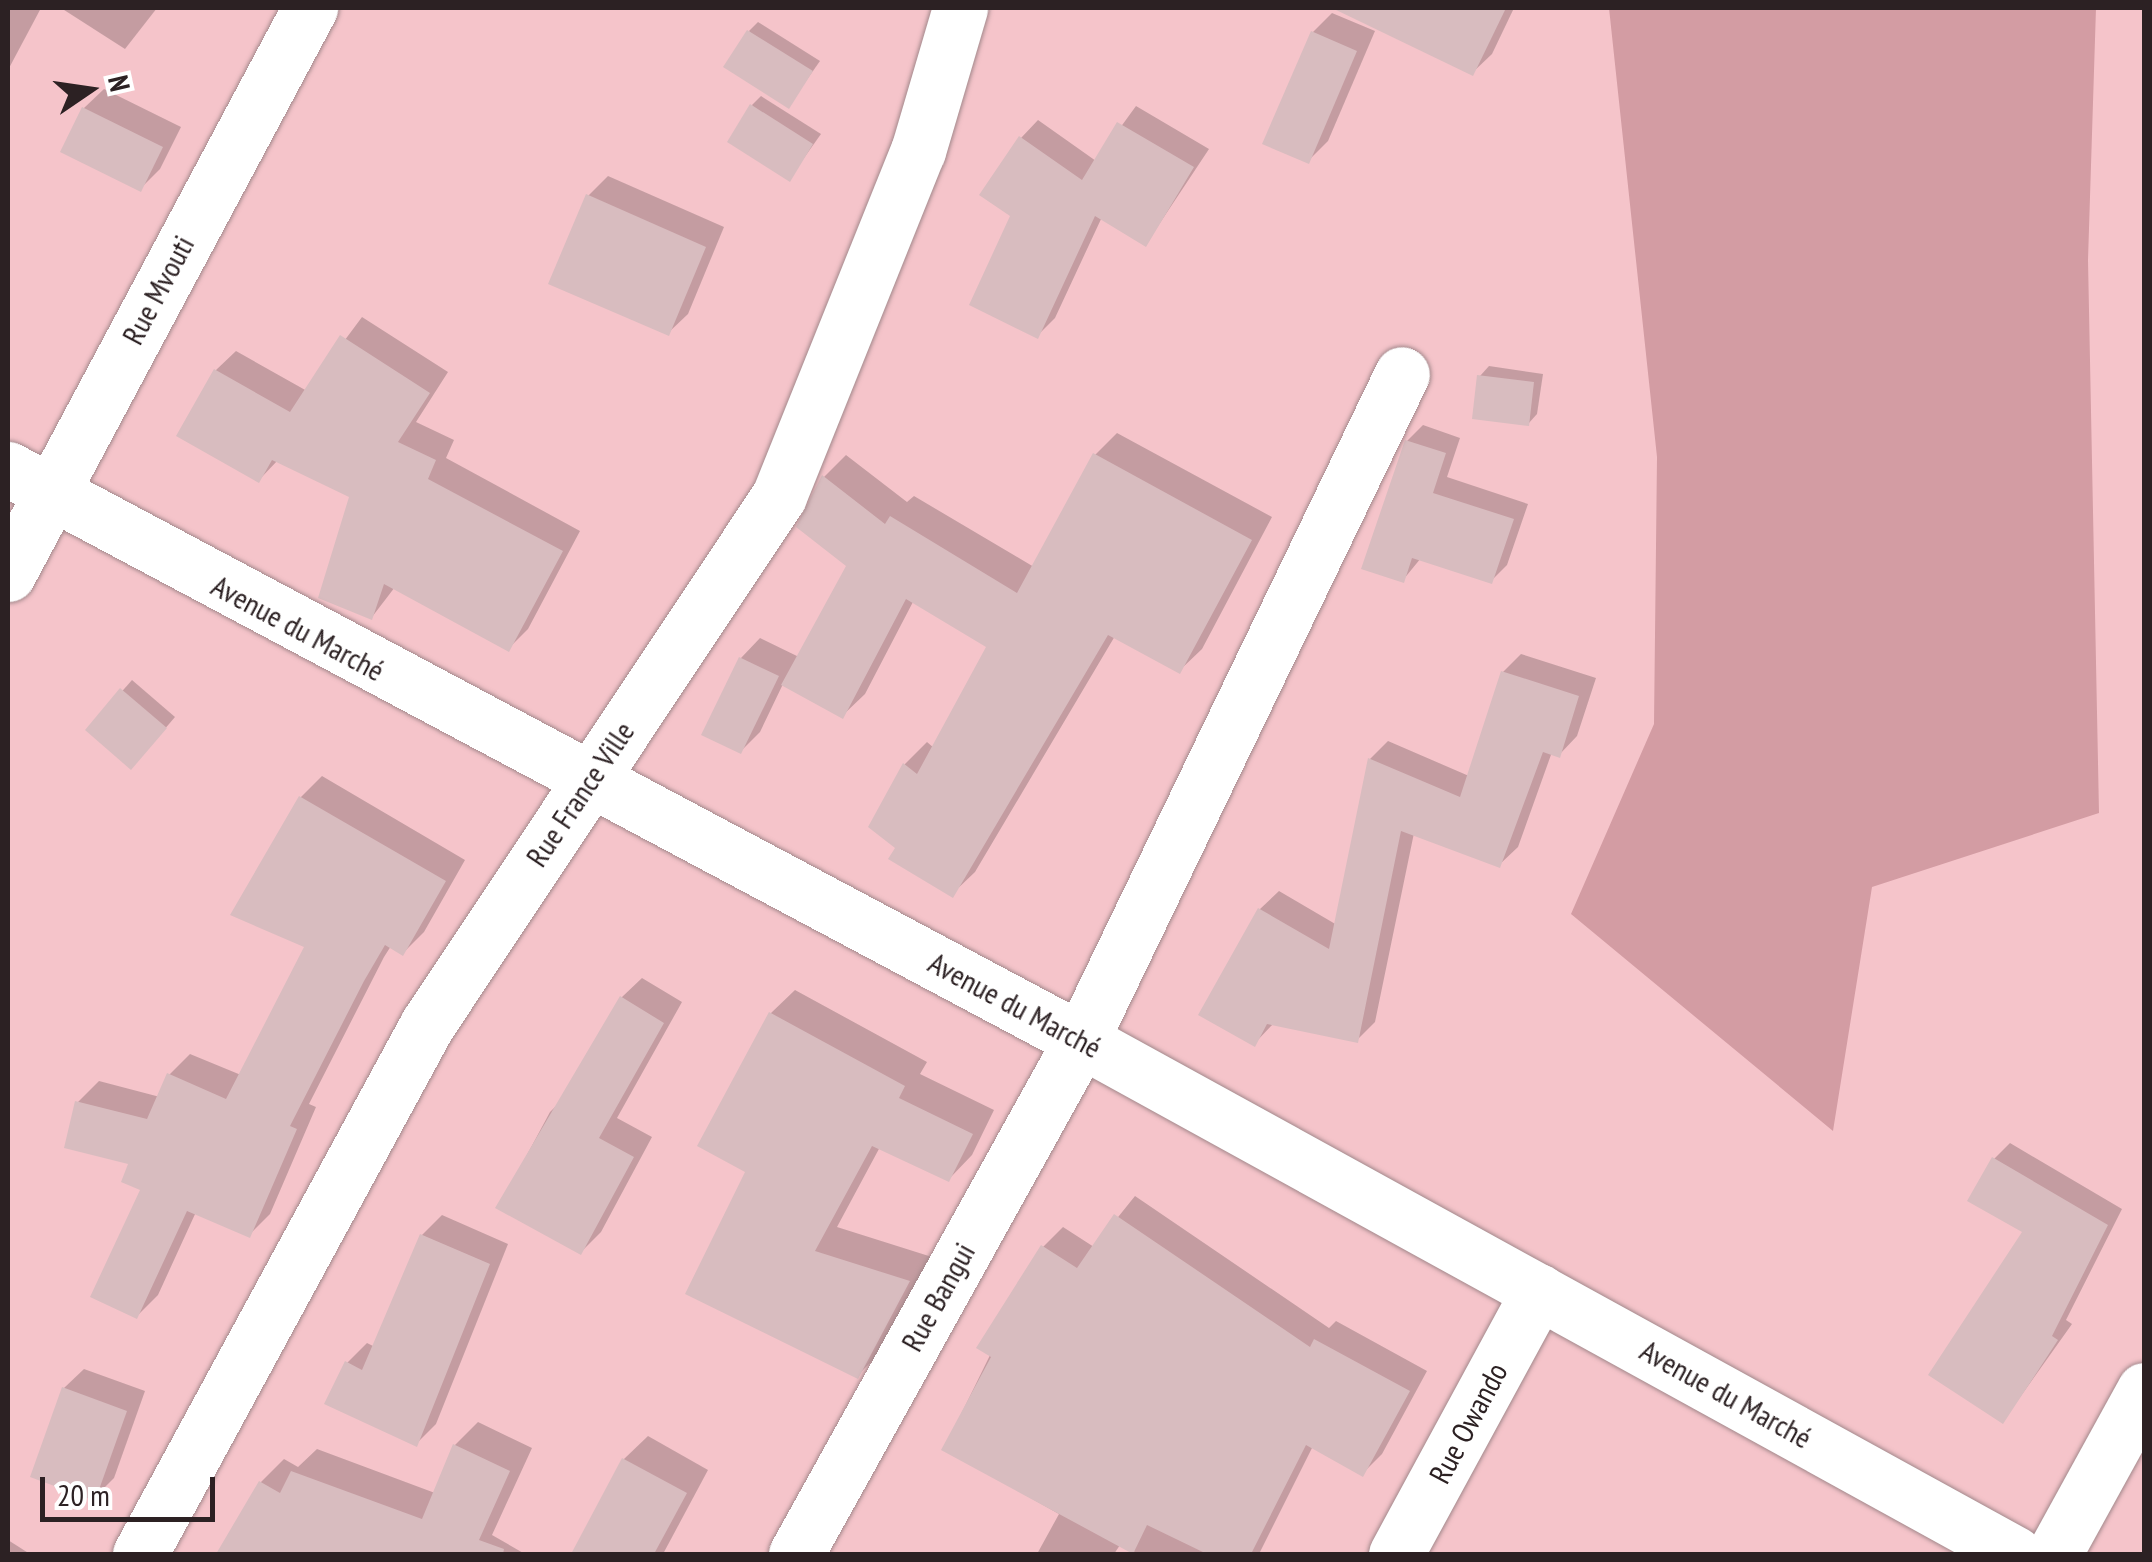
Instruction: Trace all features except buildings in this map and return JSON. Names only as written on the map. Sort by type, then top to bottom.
[{"type":"street","name":"Rue Mvouti","points":[[8,574],[28,482],[310,8]]},
{"type":"street","name":"Rue France Ville","points":[[140,1554],[427,1025],[779,496],[918,152],[960,8]]},
{"type":"street","name":"Rue Bangui","points":[[796,1554],[1081,1040],[1402,374]]},
{"type":"street","name":"Avenue du Marché","points":[[28,482],[1081,1040],[2015,1554]]},
{"type":"street","name":"Rue Owando","points":[[1396,1554],[1539,1291]]},
{"type":"street","points":[[2054,1554],[2144,1390]]},
{"type":"shaded area","points":[[8,8],[2144,8],[2144,1554],[8,1554]]},
{"type":"shaded area","points":[[1609,8],[2096,8],[2088,260],[2099,813],[1872,887],[1833,1131],[1571,914],[1654,724],[1657,457]]}]
